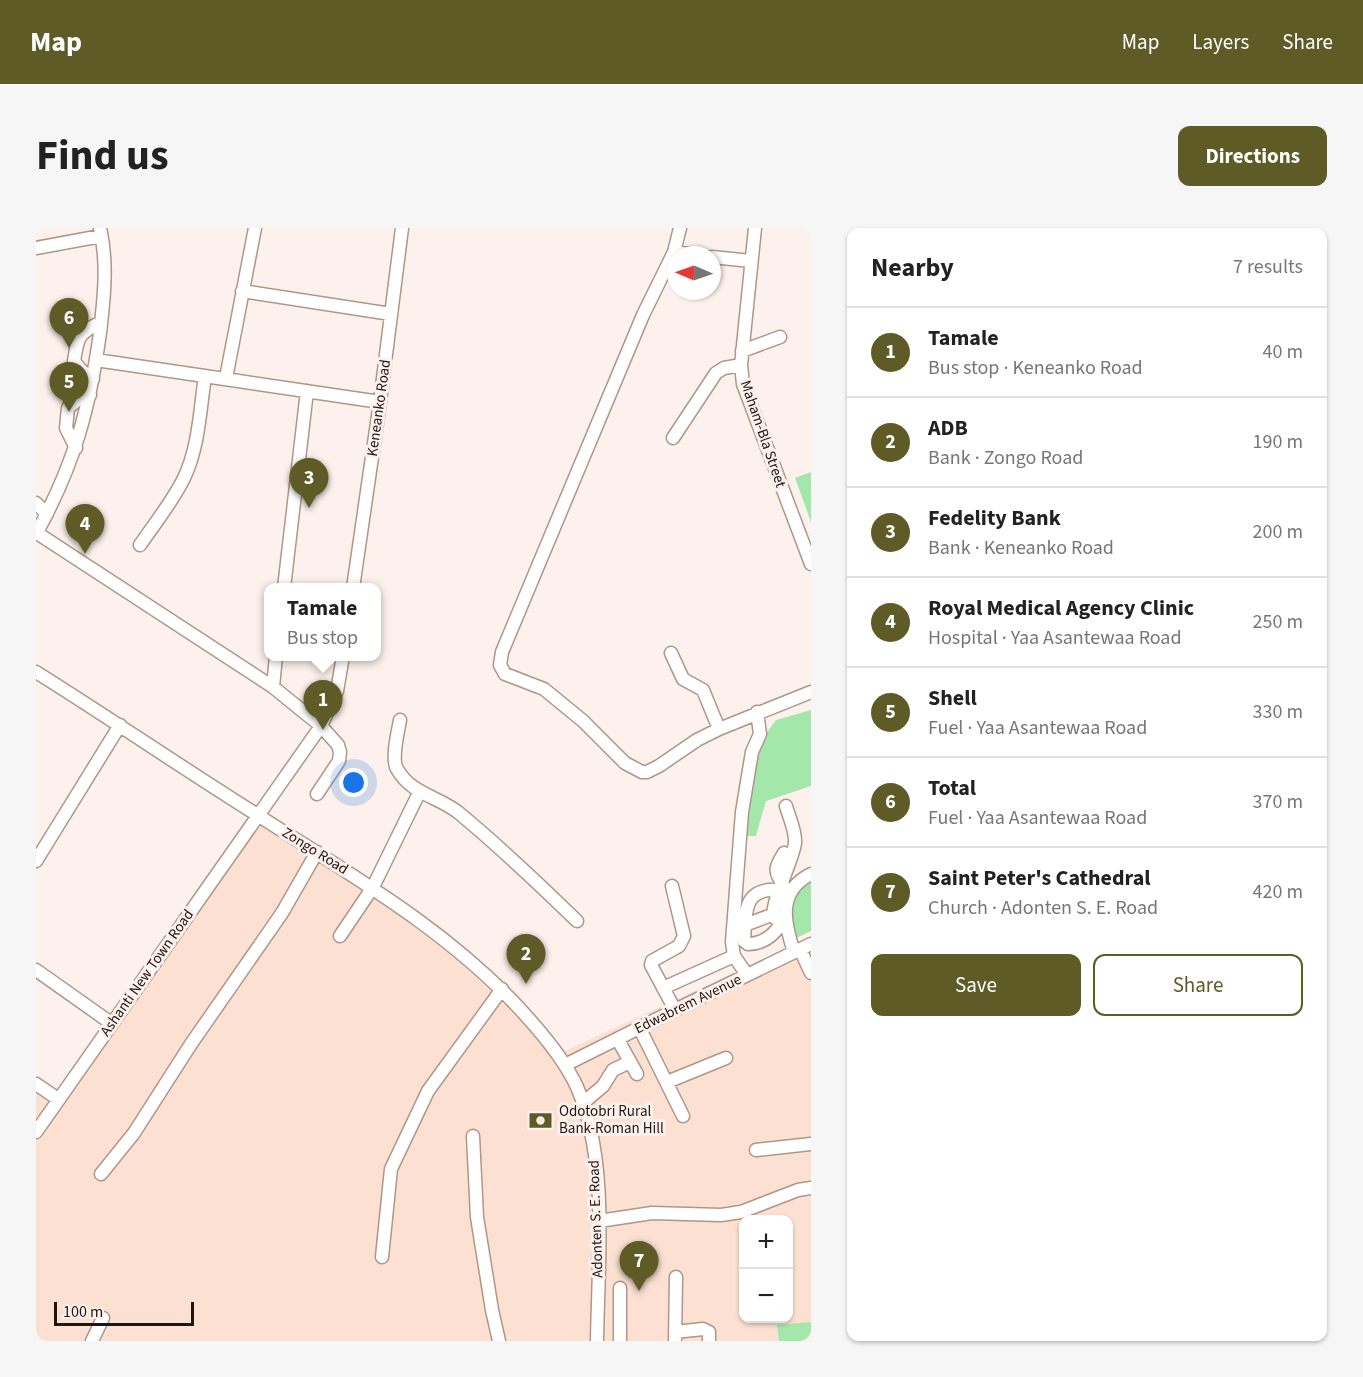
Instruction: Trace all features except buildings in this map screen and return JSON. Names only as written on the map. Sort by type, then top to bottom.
[{"type":"street","points":[[226,378],[255,228]]},
{"type":"street","name":"Keneanko Road","points":[[354,583],[402,228]]},
{"type":"street","points":[[676,246],[680,228]]},
{"type":"street","name":"Maham-Bla Street","points":[[755,228],[741,365],[748,399],[811,564]]},
{"type":"street","points":[[36,248],[100,232],[105,284],[93,379],[76,448],[64,480],[36,534],[273,687],[321,726],[338,745],[340,753],[339,761],[317,794]]},
{"type":"street","points":[[721,257],[751,261]]},
{"type":"street","points":[[667,266],[643,315],[502,652],[500,665],[504,674],[544,689],[583,721],[625,763],[642,772],[659,766],[697,740],[719,729],[811,692]]},
{"type":"street","points":[[242,291],[392,314]]},
{"type":"street","points":[[93,379],[74,361],[77,339],[83,332],[101,322]]},
{"type":"street","points":[[742,351],[780,337]]},
{"type":"street","points":[[96,360],[380,402]]},
{"type":"street","points":[[673,438],[716,373],[724,368],[741,365]]},
{"type":"street","points":[[140,545],[184,479],[189,466],[205,376]]},
{"type":"street","points":[[285,583],[306,391]]},
{"type":"street","points":[[76,448],[66,428],[68,408],[74,402],[90,394]]},
{"type":"street","points":[[36,503],[47,514]]},
{"type":"street","points":[[671,653],[683,679],[703,690],[719,729]]},
{"type":"street","points":[[273,687],[276,661]]},
{"type":"street","points":[[259,816],[321,726],[337,691],[343,661]]},
{"type":"street","name":"Zongo Road","points":[[36,672],[373,887],[463,954],[502,988],[566,1065]]},
{"type":"street","points":[[747,975],[734,956],[732,942],[742,812],[752,752],[760,730],[757,712]]},
{"type":"street","points":[[400,720],[395,744],[395,767],[419,793],[458,812],[512,859],[577,921]]},
{"type":"street","points":[[36,861],[120,725]]},
{"type":"street","points":[[340,936],[373,887],[419,793]]},
{"type":"street","points":[[786,806],[795,837],[792,857],[781,886],[780,921],[802,948],[811,973]]},
{"type":"street","name":"Ashanti New Town Road","points":[[36,1131],[259,816]]},
{"type":"street","points":[[101,1174],[134,1133],[191,1044],[282,913],[317,852]]},
{"type":"street","points":[[781,886],[775,869],[784,852]]},
{"type":"street","points":[[781,886],[753,895],[747,904],[744,941],[748,944],[756,944],[770,938],[780,921],[786,901],[801,879],[811,874]]},
{"type":"street","points":[[672,886],[684,936],[679,946],[652,961],[651,965],[675,1010]]},
{"type":"street","points":[[745,925],[780,921]]},
{"type":"street","name":"Edwabrem Avenue","points":[[566,1065],[802,948]]},
{"type":"street","points":[[663,988],[734,956]]},
{"type":"street","points":[[36,970],[111,1023]]},
{"type":"street","points":[[382,1257],[391,1169],[428,1091],[502,988]]},
{"type":"street","points":[[640,1029],[683,1116]]},
{"type":"street","points":[[618,1040],[637,1074]]},
{"type":"street","points":[[666,1082],[726,1058]]},
{"type":"street","points":[[583,1103],[603,1086],[613,1070],[630,1062]]},
{"type":"street","name":"Adonten S. E. Road","points":[[566,1065],[583,1103],[592,1134],[595,1160],[599,1221],[597,1341]]},
{"type":"street","points":[[36,1084],[58,1100]]},
{"type":"street","points":[[473,1136],[477,1217],[499,1341]]},
{"type":"street","points":[[756,1150],[811,1144]]},
{"type":"street","points":[[599,1221],[652,1213],[721,1215],[741,1212],[798,1190],[811,1188]]},
{"type":"street","points":[[676,1277],[675,1336],[703,1329],[709,1332],[709,1341]]},
{"type":"street","points":[[620,1288],[620,1341]]},
{"type":"street","points":[[92,1341],[103,1318]]},
{"type":"shaded area","points":[[259,808],[439,925],[516,992],[565,1051],[802,941],[811,961],[811,1341],[36,1341],[36,1080],[56,1093]]},
{"type":"green space","points":[[811,472],[811,522],[795,478]]},
{"type":"green space","points":[[811,710],[811,786],[766,801],[756,836],[747,836],[756,747],[776,720]]},
{"type":"green space","points":[[811,879],[811,931],[796,938],[790,912],[794,899]]},
{"type":"green space","points":[[811,1322],[811,1341],[779,1341],[777,1325]]},
{"type":"place","name":"Total","points":[[69,348]]},
{"type":"place","name":"Shell","points":[[69,412]]},
{"type":"place","name":"Fedelity Bank","points":[[309,508]]},
{"type":"place","name":"Royal Medical Agency Clinic","points":[[85,554]]},
{"type":"place","name":"Tamale","points":[[323,730]]},
{"type":"place","name":"ADB","points":[[526,984]]},
{"type":"place","name":"Odotobri Rural Bank-Roman Hill","points":[[541,1120]]},
{"type":"place","name":"Saint Peter's Cathedral","points":[[639,1291]]}]
